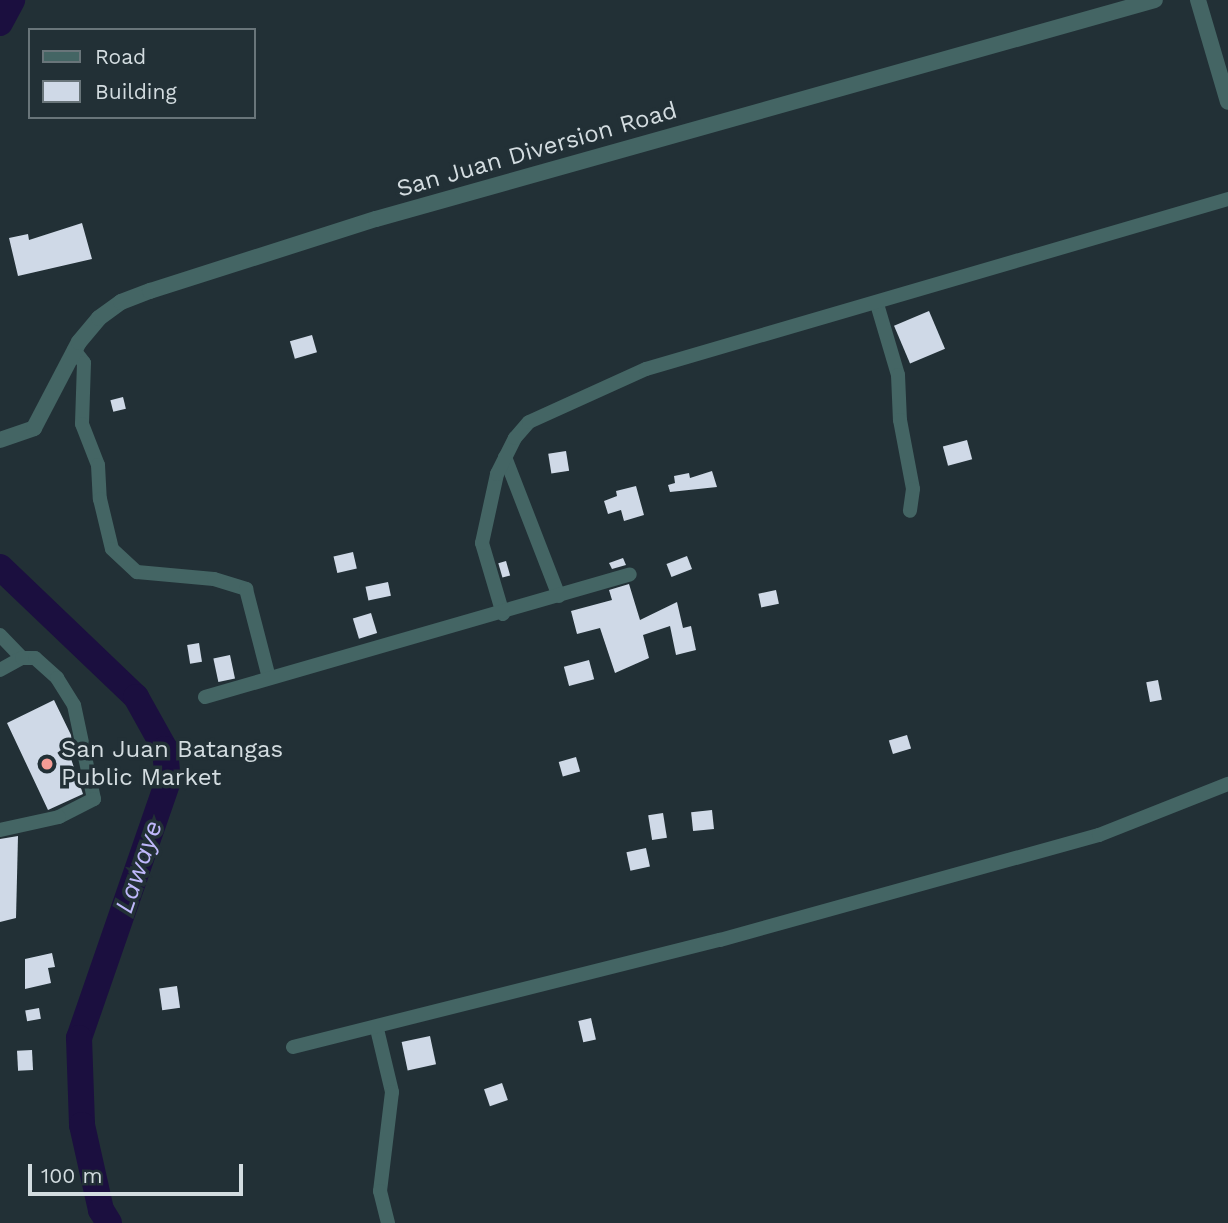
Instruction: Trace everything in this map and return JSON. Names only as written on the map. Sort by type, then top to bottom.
[{"type":"street","name":"San Juan Diversion Road","points":[[0,440],[34,428],[75,350],[99,318],[121,302],[184,279],[376,219],[1154,0]]},
{"type":"street","points":[[1198,0],[1228,102]]},
{"type":"street","points":[[503,614],[482,544],[505,457],[529,422],[646,369],[1228,199]]},
{"type":"street","points":[[877,303],[898,375],[900,420],[913,489],[909,511]]},
{"type":"street","points":[[75,350],[84,363],[82,424],[98,465],[100,499],[112,549],[137,572],[214,579],[246,589],[270,678]]},
{"type":"street","points":[[505,457],[559,596]]},
{"type":"street","points":[[205,698],[503,614],[630,574]]},
{"type":"street","points":[[0,635],[58,678],[74,705],[94,799],[59,817],[0,830]]},
{"type":"street","points":[[0,670],[29,658]]},
{"type":"street","points":[[293,1047],[377,1029],[1099,835],[1228,784]]},
{"type":"street","points":[[377,1029],[392,1091],[380,1191],[388,1223]]},
{"type":"building","points":[[82,223],[92,259],[18,276],[9,238],[28,234],[29,240]]},
{"type":"building","points":[[929,311],[945,349],[910,364],[894,326]]},
{"type":"building","points":[[312,335],[317,352],[295,359],[290,341]]},
{"type":"building","points":[[123,397],[126,409],[113,412],[110,400]]},
{"type":"building","points":[[967,440],[972,459],[948,466],[943,446]]},
{"type":"building","points":[[566,451],[569,471],[551,474],[548,454]]},
{"type":"building","points":[[712,471],[717,487],[670,492],[668,485],[675,483],[674,476],[689,473],[690,478]]},
{"type":"building","points":[[636,486],[644,515],[624,521],[621,510],[608,514],[604,501],[617,496],[616,491]]},
{"type":"building","points":[[353,552],[357,569],[337,573],[334,556]]},
{"type":"building","points":[[687,556],[692,569],[671,577],[666,564]]},
{"type":"building","points":[[623,558],[626,565],[612,569],[609,563]]},
{"type":"building","points":[[506,561],[510,575],[502,578],[498,563]]},
{"type":"building","points":[[388,582],[391,596],[368,600],[366,587]]},
{"type":"building","points":[[629,584],[640,620],[677,602],[683,628],[691,626],[696,650],[676,655],[670,626],[643,635],[649,658],[615,673],[600,628],[577,634],[571,611],[612,600],[609,590]]},
{"type":"building","points":[[776,590],[779,604],[761,607],[758,594]]},
{"type":"building","points":[[371,613],[377,633],[359,639],[353,619]]},
{"type":"building","points":[[199,643],[202,662],[190,664],[187,645]]},
{"type":"building","points":[[230,655],[235,678],[218,682],[213,659]]},
{"type":"building","points":[[589,660],[594,679],[569,686],[564,667]]},
{"type":"building","points":[[1158,680],[1162,700],[1150,702],[1146,682]]},
{"type":"building","points":[[54,700],[71,735],[72,744],[67,747],[83,794],[48,810],[7,723]]},
{"type":"building","points":[[907,735],[911,748],[893,754],[889,741]]},
{"type":"building","points":[[576,757],[580,771],[563,776],[559,762]]},
{"type":"building","points":[[712,810],[714,829],[693,831],[691,812]]},
{"type":"building","points":[[663,813],[667,838],[652,840],[648,815]]},
{"type":"building","points":[[18,836],[16,918],[0,922],[0,839]]},
{"type":"building","points":[[646,848],[650,867],[630,871],[626,852]]},
{"type":"building","points":[[52,953],[55,967],[48,968],[51,983],[25,989],[25,959]]},
{"type":"building","points":[[177,986],[180,1008],[162,1010],[159,989]]},
{"type":"building","points":[[39,1008],[41,1019],[27,1021],[25,1010]]},
{"type":"building","points":[[591,1018],[596,1039],[583,1042],[578,1021]]},
{"type":"building","points":[[430,1036],[436,1064],[408,1070],[402,1042]]},
{"type":"building","points":[[32,1050],[33,1070],[18,1071],[17,1051]]},
{"type":"building","points":[[502,1083],[508,1100],[490,1106],[484,1089]]},
{"type":"waterway","name":"Lawaye","points":[[0,23],[12,0]]},
{"type":"waterway","name":"Lawaye","points":[[0,567],[136,697],[165,749],[168,781],[79,1038],[82,1125],[101,1210],[109,1223]]},
{"type":"place","name":"San Juan Batangas Public Market","points":[[47,764]]}]
